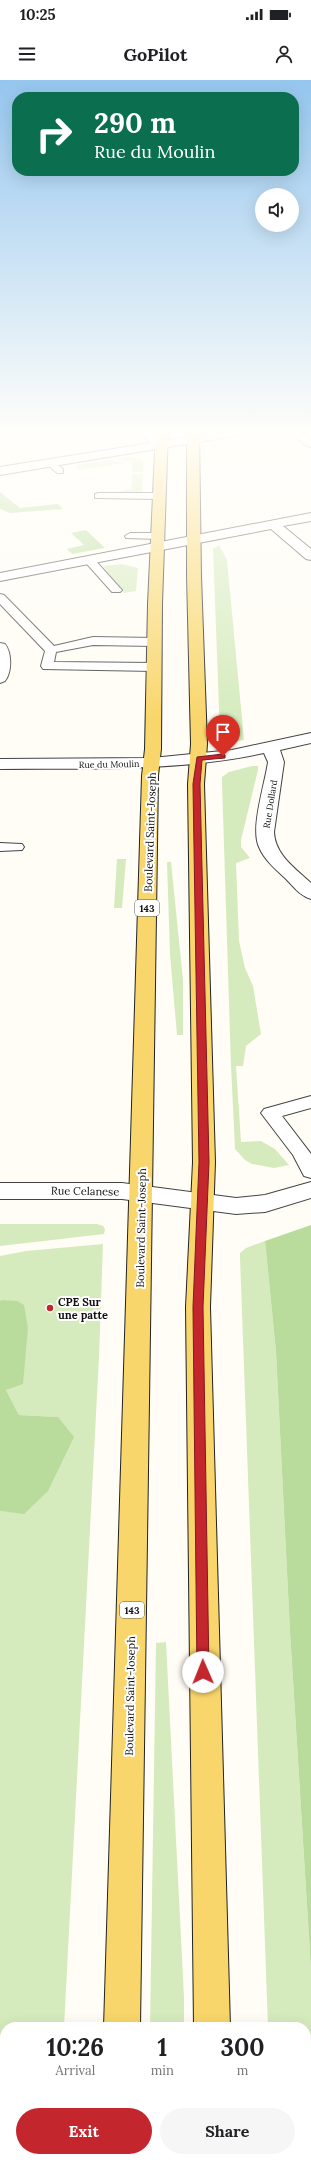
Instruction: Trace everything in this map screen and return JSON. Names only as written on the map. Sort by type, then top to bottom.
[{"type":"main road","name":"Boulevard Saint-Joseph","points":[[122,2022],[158,527]]},
{"type":"main road","points":[[194,527],[199,758],[196,784],[204,1162],[198,1307],[204,1743],[212,2022]]},
{"type":"street","points":[[0,577],[90,561],[158,542],[194,540],[257,527]]},
{"type":"street","points":[[277,527],[311,556]]},
{"type":"street","points":[[0,647],[3,660],[0,678]]},
{"type":"street","name":"Rue du Moulin","points":[[0,764],[152,762],[232,755],[311,738]]},
{"type":"street","name":"Rue Dollard","points":[[268,748],[273,752],[276,762],[266,829],[266,844],[272,853],[311,893]]},
{"type":"street","name":"Rue Celanese","points":[[0,1191],[91,1190],[141,1193],[202,1202],[252,1206],[266,1204],[311,1190]]},
{"type":"lane","points":[[130,536],[158,542]]},
{"type":"lane","points":[[90,561],[116,590]]},
{"type":"lane","points":[[0,596],[51,650]]},
{"type":"lane","points":[[51,650],[93,642],[155,642]]},
{"type":"lane","points":[[51,650],[47,666],[154,667]]},
{"type":"lane","points":[[0,847],[17,847]]},
{"type":"lane","points":[[311,1102],[270,1113],[301,1152],[311,1172]]},
{"type":"green space","points":[[86,530],[105,548],[72,554],[67,549],[84,545],[71,533]]},
{"type":"green space","points":[[219,545],[227,560],[244,740],[237,741],[225,739],[220,734],[213,549]]},
{"type":"green space","points":[[122,564],[138,568],[136,591],[124,593],[103,566]]},
{"type":"green space","points":[[252,766],[258,766],[258,770],[241,840],[241,847],[250,858],[236,863],[239,941],[245,968],[253,986],[261,1034],[246,1046],[243,1066],[236,1066],[241,1142],[261,1141],[275,1149],[289,1165],[274,1168],[252,1164],[245,1160],[235,1149],[222,777],[229,772]]},
{"type":"green space","points":[[117,859],[126,859],[122,908],[114,908]]},
{"type":"green space","points":[[167,862],[171,862],[183,980],[183,1035],[177,1035],[170,954]]},
{"type":"green space","points":[[0,1224],[97,1224],[103,1226],[105,1229],[104,1234],[0,1246]]},
{"type":"green space","points":[[311,1225],[311,1970],[290,1632],[276,1352],[265,1241]]},
{"type":"green space","points":[[265,1241],[276,1352],[290,1632],[311,1970],[311,2022],[268,2022],[240,1257],[240,1253],[246,1248]]},
{"type":"green space","points":[[103,1244],[99,1357],[64,2022],[0,2022],[0,1511],[24,1513],[58,1417],[19,1415],[6,1390],[17,1301],[0,1301],[0,1256],[26,1251]]},
{"type":"green space","points":[[0,1301],[17,1301],[24,1305],[28,1328],[23,1384],[6,1390],[19,1415],[58,1417],[74,1437],[48,1491],[24,1514],[0,1511]]},
{"type":"green space","points":[[166,1642],[184,2022],[150,2022],[156,1643]]},
{"type":"place","name":"CPE Sur une patte","points":[[50,1308]]},
{"type":"route","points":[[203,1672],[198,1307],[204,1162],[196,784],[199,758],[223,756]]}]
